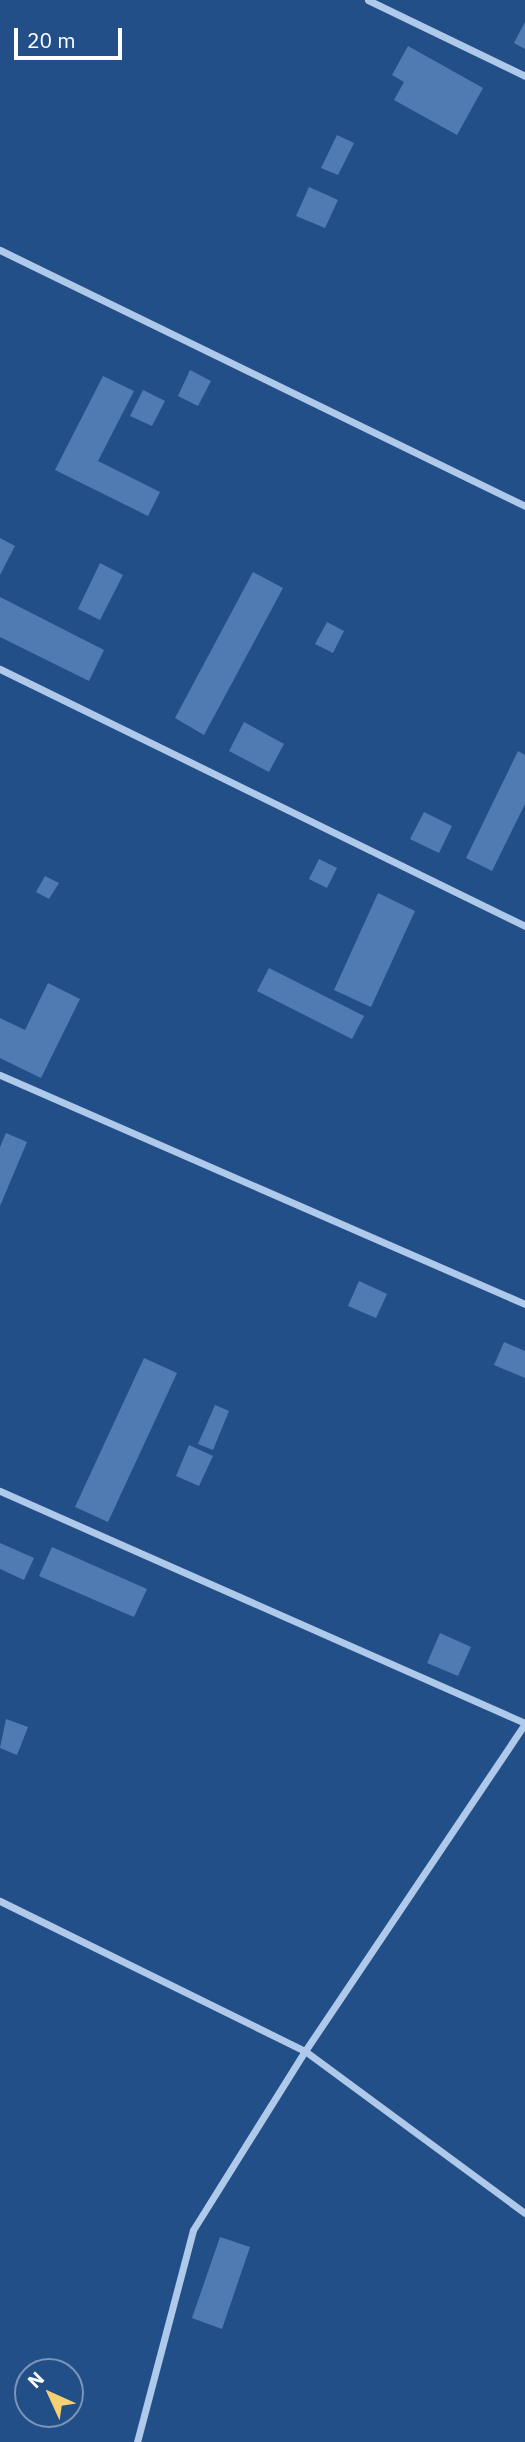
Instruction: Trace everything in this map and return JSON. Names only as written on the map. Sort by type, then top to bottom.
[{"type":"street","points":[[368,0],[525,76]]},
{"type":"street","points":[[0,250],[525,506]]},
{"type":"street","points":[[0,668],[525,926]]},
{"type":"street","points":[[0,1075],[525,1304]]},
{"type":"street","points":[[0,1491],[525,1724],[305,2051],[193,2230],[137,2442]]},
{"type":"street","points":[[0,1901],[305,2051],[525,2213]]},
{"type":"building","points":[[525,22],[525,49],[514,43]]},
{"type":"building","points":[[408,46],[483,88],[457,135],[394,100],[404,82],[392,75]]},
{"type":"building","points":[[337,135],[354,143],[338,175],[321,168]]},
{"type":"building","points":[[309,187],[338,200],[325,228],[296,216]]},
{"type":"building","points":[[190,370],[211,381],[198,406],[178,396]]},
{"type":"building","points":[[103,376],[134,391],[98,461],[160,492],[148,516],[55,470]]},
{"type":"building","points":[[143,390],[165,401],[152,426],[130,416]]},
{"type":"building","points":[[0,538],[15,546],[0,575]]},
{"type":"building","points":[[100,563],[123,575],[100,620],[78,609]]},
{"type":"building","points":[[253,572],[283,588],[204,735],[175,718]]},
{"type":"building","points":[[0,597],[104,650],[89,681],[0,637]]},
{"type":"building","points":[[327,622],[344,631],[333,653],[315,644]]},
{"type":"building","points":[[244,722],[284,744],[269,772],[229,751]]},
{"type":"building","points":[[518,751],[525,755],[525,804],[492,871],[466,858]]},
{"type":"building","points":[[424,812],[452,826],[439,853],[410,839]]},
{"type":"building","points":[[319,859],[337,868],[327,888],[309,879]]},
{"type":"building","points":[[45,876],[59,883],[49,899],[36,892]]},
{"type":"building","points":[[378,893],[415,911],[371,1007],[334,990]]},
{"type":"building","points":[[269,968],[364,1016],[352,1039],[257,991]]},
{"type":"building","points":[[48,983],[80,999],[41,1078],[0,1058],[0,1018],[25,1030]]},
{"type":"building","points":[[6,1133],[27,1142],[0,1206],[0,1147]]},
{"type":"building","points":[[359,1281],[387,1294],[376,1318],[348,1306]]},
{"type":"building","points":[[504,1342],[525,1351],[525,1378],[494,1365]]},
{"type":"building","points":[[144,1358],[177,1373],[108,1522],[75,1507]]},
{"type":"building","points":[[215,1405],[229,1411],[213,1450],[198,1444]]},
{"type":"building","points":[[189,1445],[213,1456],[199,1486],[176,1476]]},
{"type":"building","points":[[0,1543],[34,1558],[24,1580],[0,1569]]},
{"type":"building","points":[[52,1547],[147,1589],[134,1617],[39,1576]]},
{"type":"building","points":[[440,1633],[471,1647],[458,1676],[427,1663]]},
{"type":"building","points":[[6,1719],[28,1727],[17,1755],[0,1748]]},
{"type":"building","points":[[220,2237],[250,2247],[222,2329],[192,2318]]}]
